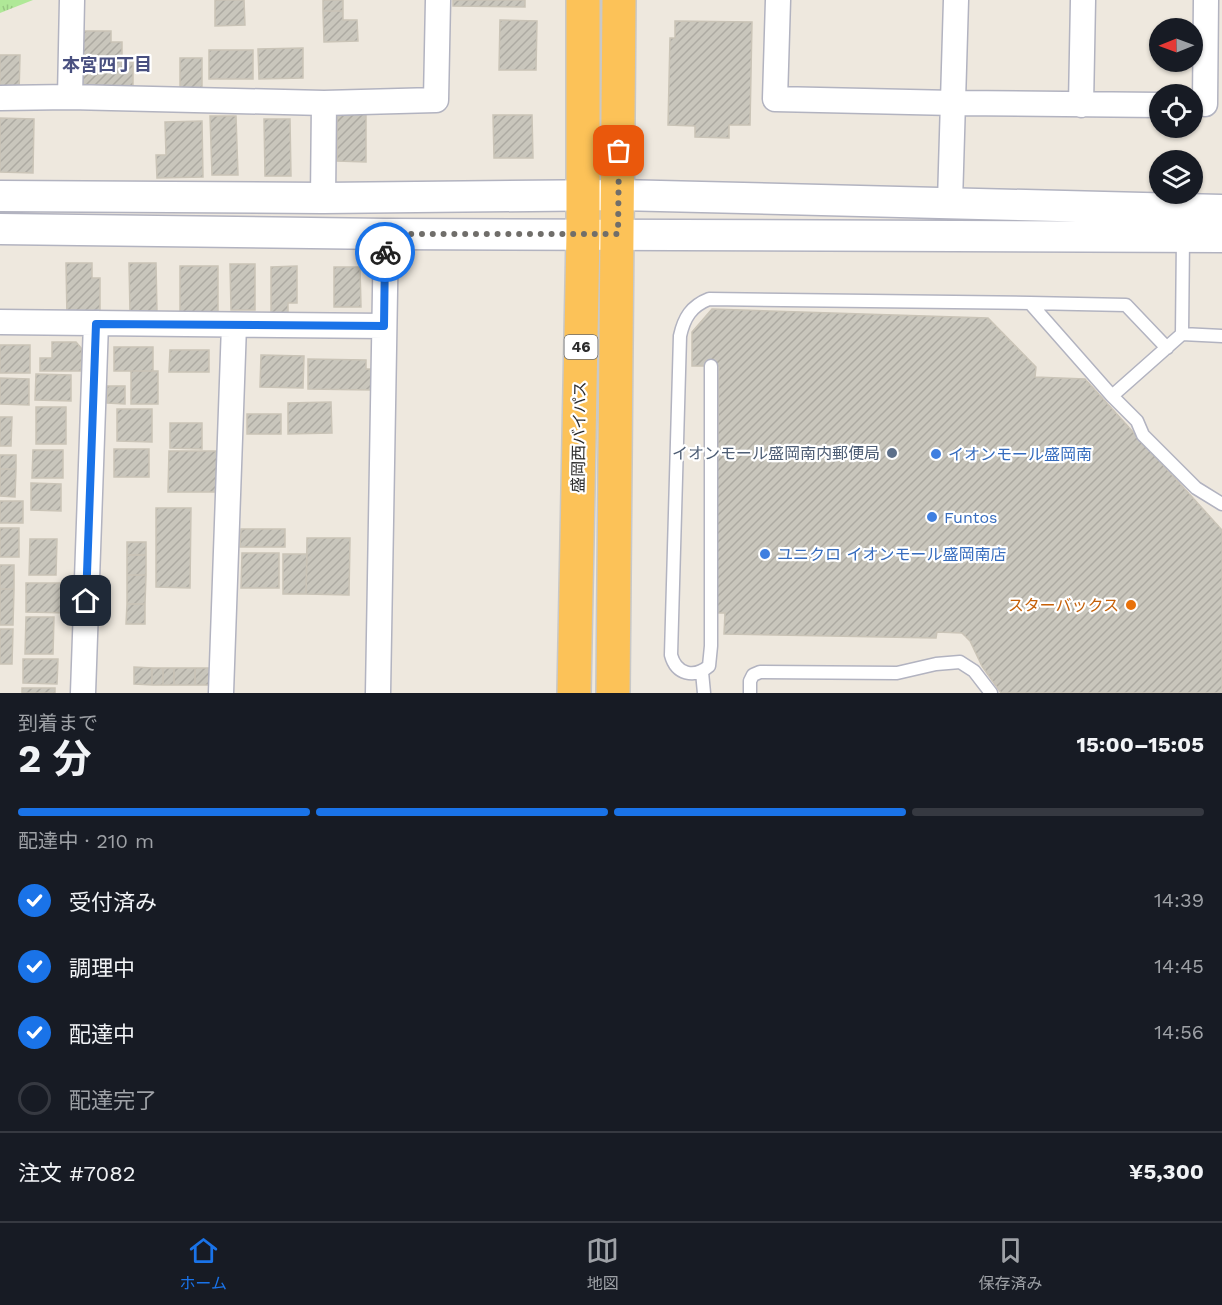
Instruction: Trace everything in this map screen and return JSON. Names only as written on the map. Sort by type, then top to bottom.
[{"type":"highway","name":"盛岡西バイパス","points":[[574,693],[583,234],[583,0]]},
{"type":"highway","name":"46","points":[[619,0],[614,584],[619,687]]},
{"type":"street","points":[[70,97],[72,0]]},
{"type":"street","points":[[0,98],[70,97],[324,103],[436,100],[438,0]]},
{"type":"street","points":[[778,0],[775,99],[1149,105]]},
{"type":"street","points":[[950,202],[956,0]]},
{"type":"street","points":[[1081,105],[1083,0]]},
{"type":"street","points":[[1206,0],[1206,104]]},
{"type":"street","points":[[323,198],[324,103]]},
{"type":"street","points":[[0,196],[323,198],[618,195],[1222,210]]},
{"type":"street","points":[[1010,204],[1064,223],[1169,223],[1179,225],[1183,237]]},
{"type":"street","points":[[0,229],[386,234],[1222,237]]},
{"type":"street","points":[[378,693],[386,234]]},
{"type":"street","points":[[0,322],[384,326]]},
{"type":"street","points":[[83,693],[96,324]]},
{"type":"street","points":[[221,693],[234,325]]},
{"type":"lane","points":[[1182,334],[1183,237]]},
{"type":"lane","points":[[711,366],[711,646],[709,666],[702,672],[686,673],[679,670],[673,663],[671,655],[680,336],[683,321],[700,303],[710,299],[1126,305],[1167,348]]},
{"type":"lane","points":[[1030,303],[1137,421],[1143,435],[1196,488],[1222,504]]},
{"type":"lane","points":[[1112,396],[1182,334],[1222,336]]},
{"type":"lane","points":[[750,693],[750,681],[753,675],[760,672],[897,672],[960,662],[974,671],[991,693]]},
{"type":"lane","points":[[702,672],[704,693]]},
{"type":"green space","points":[[0,0],[33,0],[0,13]]},
{"type":"building","points":[[215,0],[244,0],[245,25],[215,26]]},
{"type":"building","points":[[323,0],[343,0],[343,11],[323,11]]},
{"type":"building","points":[[453,0],[525,0],[525,7],[453,6]]},
{"type":"building","points":[[323,11],[343,11],[343,20],[357,20],[358,41],[324,42]]},
{"type":"building","points":[[500,20],[537,21],[536,70],[499,70]]},
{"type":"building","points":[[675,21],[752,22],[750,125],[729,125],[729,138],[695,137],[695,126],[668,125],[670,38],[675,38]]},
{"type":"building","points":[[79,31],[111,31],[111,42],[122,42],[122,62],[133,62],[133,89],[80,90]]},
{"type":"building","points":[[303,48],[303,78],[259,79],[258,49]]},
{"type":"building","points":[[209,50],[253,50],[253,79],[209,79]]},
{"type":"building","points":[[0,55],[20,55],[19,94],[0,94]]},
{"type":"building","points":[[180,58],[202,58],[202,92],[180,92]]},
{"type":"building","points":[[337,114],[366,114],[366,162],[337,161]]},
{"type":"building","points":[[493,115],[532,115],[533,158],[494,158]]},
{"type":"building","points":[[210,116],[236,116],[238,175],[212,175]]},
{"type":"building","points":[[0,118],[34,119],[33,173],[0,172]]},
{"type":"building","points":[[264,119],[290,119],[291,176],[265,176]]},
{"type":"building","points":[[202,121],[203,177],[157,178],[156,155],[166,155],[165,122]]},
{"type":"building","points":[[66,263],[92,263],[92,278],[100,278],[100,317],[67,318]]},
{"type":"building","points":[[129,263],[156,263],[157,312],[130,312]]},
{"type":"building","points":[[230,264],[255,264],[255,310],[231,310]]},
{"type":"building","points":[[180,266],[218,266],[218,314],[180,315]]},
{"type":"building","points":[[297,266],[297,303],[288,303],[288,321],[271,321],[271,267]]},
{"type":"building","points":[[334,267],[360,267],[361,307],[334,307]]},
{"type":"building","name":"イオンモール盛岡南","points":[[712,309],[988,318],[1036,367],[1035,377],[1085,379],[1222,530],[1222,693],[1001,693],[982,666],[970,641],[962,633],[937,632],[936,638],[724,634],[725,613],[715,613],[719,366],[692,366],[692,332]]},
{"type":"building","points":[[52,342],[76,342],[82,349],[81,371],[40,371],[40,358],[52,358]]},
{"type":"building","points":[[0,345],[30,345],[30,373],[0,373]]},
{"type":"building","points":[[114,347],[153,347],[153,371],[114,371]]},
{"type":"building","points":[[170,350],[209,350],[209,372],[169,372]]},
{"type":"building","points":[[261,355],[304,356],[303,388],[260,387]]},
{"type":"building","points":[[308,359],[366,360],[366,369],[372,369],[372,390],[308,389]]},
{"type":"building","points":[[131,371],[158,371],[158,404],[131,404]]},
{"type":"building","points":[[36,374],[71,375],[71,401],[35,400]]},
{"type":"building","points":[[0,378],[29,379],[29,405],[0,404]]},
{"type":"building","points":[[107,386],[125,386],[125,404],[107,403]]},
{"type":"building","points":[[331,402],[332,433],[288,434],[288,403]]},
{"type":"building","points":[[36,407],[66,407],[66,444],[36,444]]},
{"type":"building","points":[[117,409],[152,409],[152,442],[117,441]]},
{"type":"building","points":[[247,414],[281,414],[281,434],[247,434]]},
{"type":"building","points":[[0,417],[12,417],[11,446],[0,446]]},
{"type":"building","points":[[170,423],[202,423],[202,449],[170,448]]},
{"type":"building","points":[[114,449],[149,449],[149,477],[114,477]]},
{"type":"building","points":[[33,450],[63,450],[63,478],[32,478]]},
{"type":"building","points":[[169,451],[217,451],[217,492],[168,492]]},
{"type":"building","points":[[0,455],[16,455],[16,469],[0,469]]},
{"type":"building","points":[[0,469],[16,469],[15,497],[0,496]]},
{"type":"building","points":[[31,483],[61,484],[61,511],[31,510]]},
{"type":"building","points":[[0,501],[23,501],[23,523],[0,523]]},
{"type":"building","points":[[156,508],[191,508],[190,588],[156,587]]},
{"type":"building","points":[[0,528],[19,528],[19,557],[0,557]]},
{"type":"building","points":[[241,529],[285,529],[285,547],[240,547]]},
{"type":"building","points":[[307,538],[350,538],[349,595],[306,594]]},
{"type":"building","points":[[30,539],[57,539],[56,575],[29,575]]},
{"type":"building","points":[[127,542],[146,542],[146,555],[127,555]]},
{"type":"building","points":[[242,553],[279,553],[279,588],[241,588]]},
{"type":"building","points":[[283,554],[307,554],[306,594],[283,594]]},
{"type":"building","points":[[127,555],[146,555],[146,575],[127,575]]},
{"type":"building","points":[[0,565],[14,565],[14,589],[0,589]]},
{"type":"building","points":[[127,575],[146,575],[145,604],[127,604]]},
{"type":"building","points":[[26,583],[69,583],[68,613],[26,612]]},
{"type":"building","points":[[0,589],[14,589],[13,625],[0,625]]},
{"type":"building","points":[[127,604],[145,604],[145,624],[126,624]]},
{"type":"building","points":[[26,617],[54,617],[53,654],[25,654]]},
{"type":"building","points":[[0,629],[13,629],[12,664],[0,664]]},
{"type":"building","points":[[23,659],[58,659],[57,684],[23,683]]},
{"type":"building","points":[[134,667],[152,668],[152,685],[134,684]]},
{"type":"building","points":[[152,668],[163,668],[163,685],[152,685]]},
{"type":"building","points":[[163,668],[174,668],[174,685],[163,685]]},
{"type":"building","points":[[174,668],[195,668],[195,685],[174,685]]},
{"type":"building","points":[[195,668],[214,668],[214,685],[195,685]]},
{"type":"building","points":[[22,688],[55,688],[55,693],[22,693]]},
{"type":"way so far","points":[[385,252],[386,234],[618,234],[619,151]]},
{"type":"place","name":"イオンモール盛岡南内郵便局","points":[[892,453]]},
{"type":"place","name":"イオンモール盛岡南","points":[[936,454]]},
{"type":"place","name":"Funtos","points":[[932,517]]},
{"type":"place","name":"ユニクロ イオンモール盛岡南店","points":[[765,554]]},
{"type":"place","name":"スターバックス","points":[[1131,605]]},
{"type":"district","name":"本宮四丁目","points":[[107,64]]},
{"type":"route","points":[[86,601],[96,324],[384,326],[385,252]]}]
